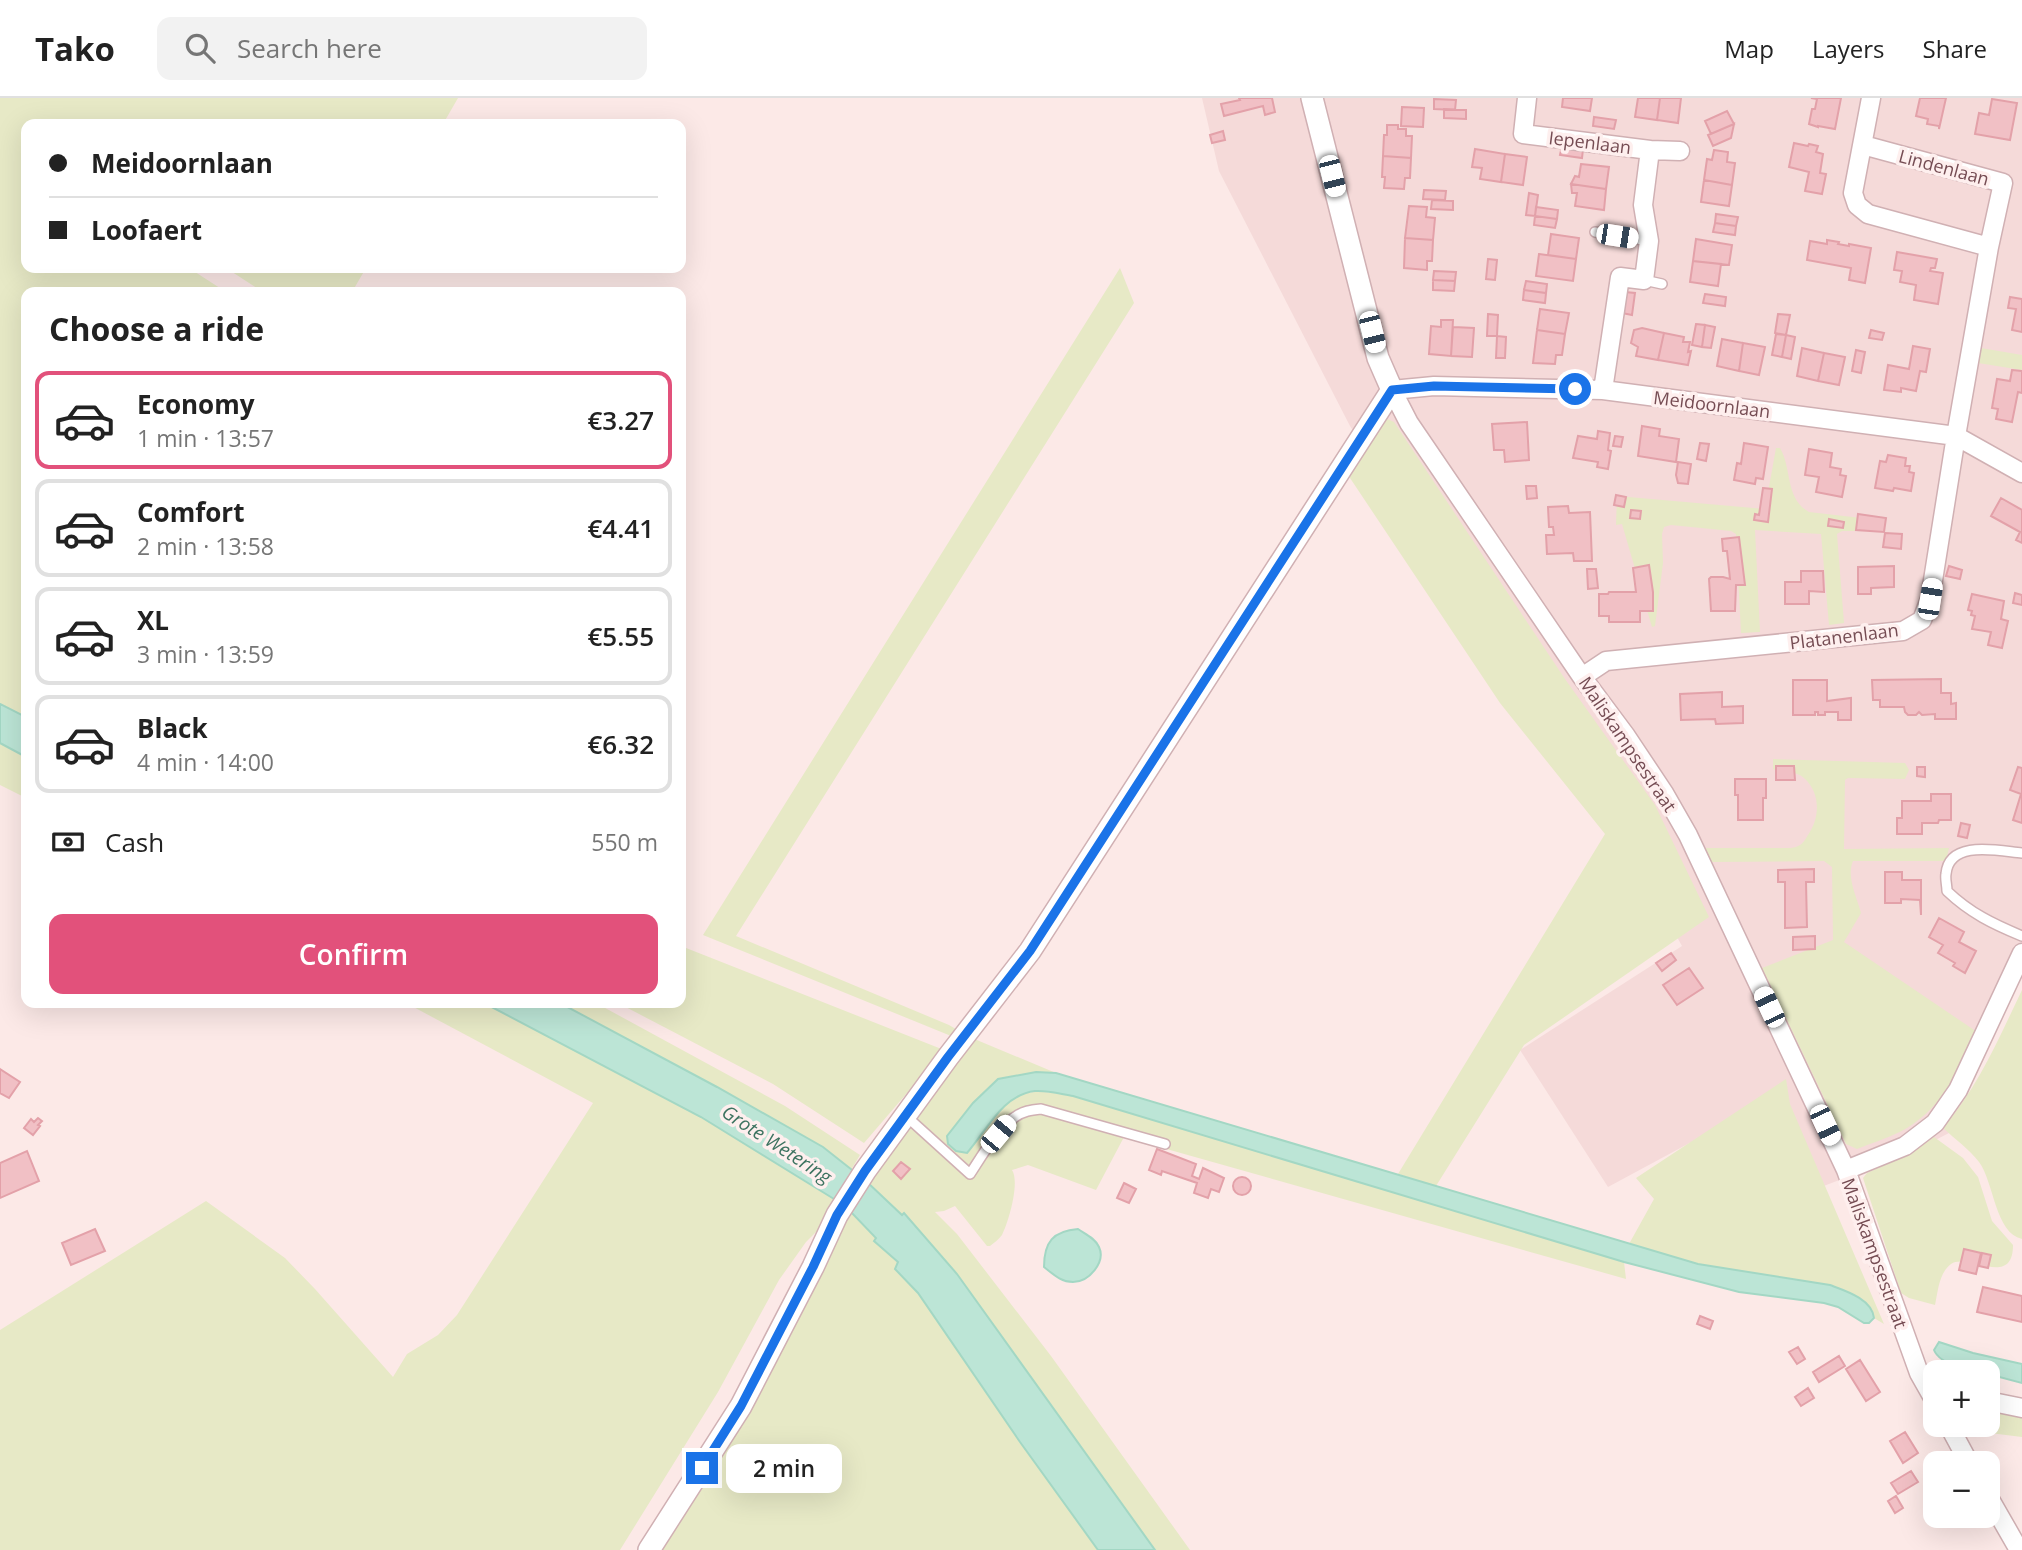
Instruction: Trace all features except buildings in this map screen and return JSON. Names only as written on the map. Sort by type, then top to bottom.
[{"type":"street","name":"Maliskampsestraat","points":[[1312,98],[1378,358],[1392,390],[1409,423],[1582,677],[1634,748],[1688,835],[1846,1170],[1923,1380]]},
{"type":"street","name":"Iepenlaan","points":[[1527,98],[1523,134],[1650,150],[1681,151]]},
{"type":"street","points":[[1871,98],[1853,193],[1857,205],[1868,214],[1989,247]]},
{"type":"street","name":"Lindenlaan","points":[[1863,145],[2003,183],[1956,436]]},
{"type":"street","name":"Iepenlaan","points":[[1644,280],[1649,241],[1643,205],[1650,150]]},
{"type":"street","points":[[1603,390],[1620,276],[1644,280]]},
{"type":"street","name":"Meidoornlaan","points":[[1392,390],[1434,386],[1603,390],[1956,436],[2022,473]]},
{"type":"street","points":[[649,1550],[741,1406],[837,1215],[865,1171],[904,1115],[1030,951],[1392,390]]},
{"type":"street","name":"Platanenlaan","points":[[1582,677],[1606,661],[1903,631],[1922,620],[1930,599],[1956,436]]},
{"type":"street","points":[[1846,1170],[1905,1146],[1935,1123],[1958,1090],[2022,953]]},
{"type":"street","points":[[2000,1403],[2022,1408]]},
{"type":"street","points":[[2000,1517],[2019,1550]]},
{"type":"lane","points":[[1595,232],[1649,241]]},
{"type":"lane","points":[[1644,280],[1662,285]]},
{"type":"lane","points":[[2022,853],[1971,849],[1955,855],[1946,871],[1947,891],[1963,906],[2022,936]]},
{"type":"lane","points":[[904,1115],[970,1174],[1012,1118],[1027,1111],[1041,1109],[1165,1144]]},
{"type":"shaded area","points":[[0,98],[458,98],[446,119],[21,119],[21,273],[197,273],[218,287],[21,287],[21,714],[0,704]]},
{"type":"shaded area","points":[[1202,98],[2022,98],[2022,976],[1949,1133],[1912,1152],[1816,1189],[1775,1097],[1608,1187],[1520,1050],[1682,946],[1606,809],[1525,700],[1350,426],[1219,171]]},
{"type":"shaded area","points":[[1120,268],[1134,303],[736,936],[949,1025],[961,1032],[956,1038],[703,935]]},
{"type":"shaded area","points":[[234,273],[363,273],[355,287],[255,287]]},
{"type":"shaded area","points":[[1981,348],[2022,355],[2022,370],[1978,363]]},
{"type":"shaded area","points":[[1383,417],[1394,422],[1565,679],[1655,805],[1709,917],[1524,1045],[1436,1186],[1398,1174],[1605,834],[1500,703],[1346,472]]},
{"type":"shaded area","points":[[1776,448],[1780,448],[1784,456],[1792,491],[1801,506],[1809,512],[1870,519],[1875,523],[1870,531],[1842,531],[1837,534],[1844,623],[1829,625],[1821,534],[1755,530],[1760,632],[1741,633],[1736,534],[1731,531],[1671,525],[1664,527],[1662,534],[1663,563],[1655,626],[1652,627],[1622,524],[1616,525],[1617,496],[1765,509]]},
{"type":"shaded area","points":[[0,743],[21,754],[21,796],[0,785]]},
{"type":"shaded area","points":[[1773,759],[1905,763],[1909,770],[1905,779],[1845,780],[1844,849],[1949,848],[1946,861],[1853,861],[1851,867],[1851,880],[1861,913],[1844,942],[1980,1034],[1950,1086],[1931,1109],[1901,1131],[1857,1149],[1846,1144],[1762,968],[1833,940],[1832,867],[1824,861],[1711,862],[1704,848],[1791,848],[1804,840],[1815,821],[1816,798],[1804,778],[1773,769]]},
{"type":"shaded area","points":[[686,948],[944,1050],[864,1143],[773,1084],[628,1008],[686,1008]]},
{"type":"shaded area","points":[[2022,990],[2022,1239],[2013,1235],[2000,1217],[1979,1162],[1943,1128],[1977,1079]]},
{"type":"shaded area","points":[[415,1008],[494,1008],[701,1117],[834,1199],[817,1231],[779,1280],[718,1392],[620,1550],[0,1550],[0,1330],[206,1201],[285,1258],[393,1377],[407,1354],[438,1335],[457,1315],[593,1103]]},
{"type":"shaded area","points":[[569,1008],[605,1008],[785,1106],[860,1155],[851,1170],[823,1147]]},
{"type":"shaded area","points":[[972,1038],[1056,1073],[1036,1072],[998,1079],[973,1103],[981,1136],[1001,1110],[1018,1096],[1040,1092],[1073,1096],[1624,1262],[1626,1279],[1124,1137],[1096,1190],[1028,1165],[1012,1170],[1015,1183],[1010,1211],[1002,1235],[990,1246],[987,1246],[955,1206],[935,1212],[957,1234],[1051,1356],[1190,1550],[1155,1550],[957,1274],[904,1213],[902,1215],[866,1181]]},
{"type":"shaded area","points":[[1786,1079],[1790,1104],[1884,1324],[1874,1318],[1873,1313],[1734,1270],[1698,1264],[1629,1244],[1654,1199],[1636,1178]]},
{"type":"shaded area","points":[[1934,1137],[1963,1158],[1978,1177],[1992,1221],[2013,1245],[2011,1258],[2006,1265],[1998,1267],[1968,1262],[1951,1264],[1941,1277],[1935,1305],[1901,1293],[1863,1178],[1867,1173],[1913,1152]]},
{"type":"shaded area","points":[[851,1212],[898,1263],[895,1269],[918,1293],[1098,1550],[658,1550]]},
{"type":"shaded area","points":[[2000,1408],[2022,1413],[2022,1437],[2000,1434]]},
{"type":"water","points":[[0,704],[21,714],[21,754],[0,743]]},
{"type":"water","name":"Grote Wetering","points":[[494,1008],[569,1008],[823,1147],[866,1181],[902,1215],[904,1213],[957,1274],[1155,1550],[1098,1550],[918,1293],[895,1269],[898,1262],[874,1241],[876,1238],[834,1199],[701,1117]]},
{"type":"water","points":[[1036,1072],[1056,1073],[1698,1264],[1830,1285],[1863,1301],[1869,1306],[1874,1318],[1869,1323],[1864,1323],[1838,1307],[1824,1303],[1739,1292],[1624,1262],[1059,1093],[1035,1091],[1013,1099],[996,1115],[967,1153],[956,1151],[948,1144],[947,1136],[973,1103],[998,1079]]},
{"type":"water","points":[[1078,1229],[1097,1244],[1101,1253],[1100,1259],[1095,1270],[1085,1279],[1069,1282],[1044,1267],[1044,1258],[1048,1245],[1056,1235]]},
{"type":"water","points":[[1939,1342],[2022,1364],[2022,1383],[2000,1377],[2000,1360],[1943,1360],[1934,1350]]},
{"type":"route","points":[[702,1468],[741,1406],[837,1215],[865,1171],[904,1115],[1030,951],[1392,390],[1434,386],[1575,389]]}]
